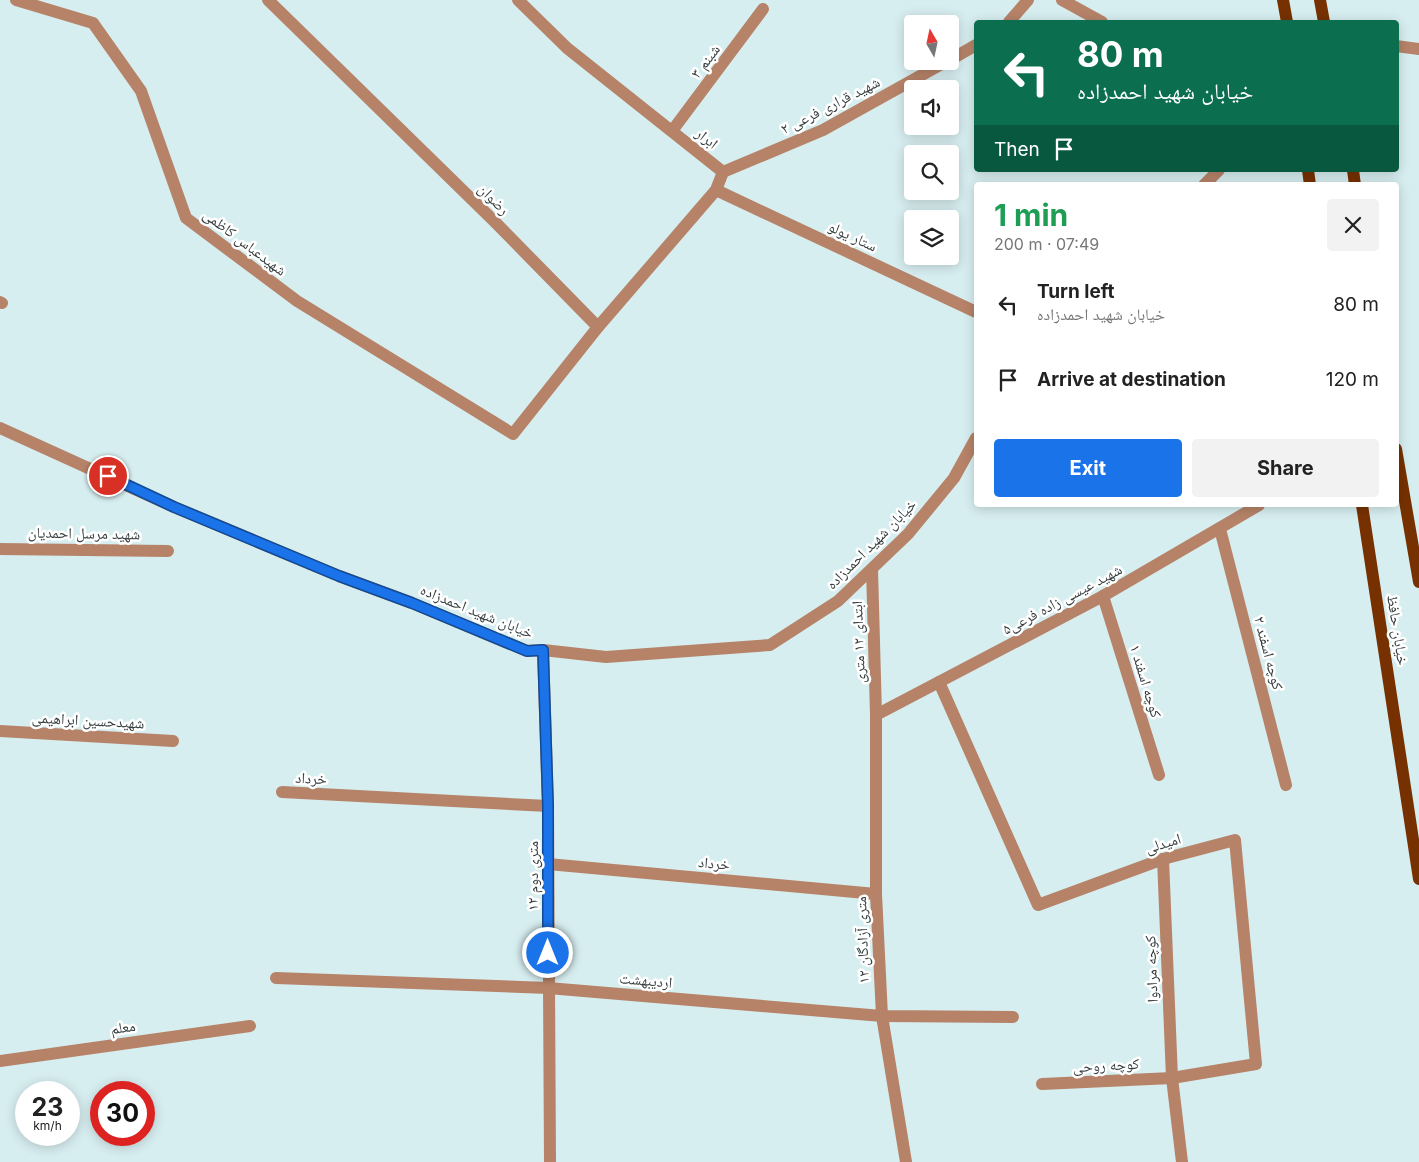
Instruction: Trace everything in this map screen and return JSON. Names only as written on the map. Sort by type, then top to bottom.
[{"type":"main road","points":[[1283,0],[1287,20]]},
{"type":"main road","points":[[1320,0],[1324,20]]},
{"type":"main road","name":"خیابان حافظ","points":[[1399,466],[1419,582]]},
{"type":"main road","name":"خیابان حافظ","points":[[1362,507],[1419,879]]},
{"type":"street","name":"شهیدعباس کاظمی","points":[[16,0],[93,23],[141,91],[186,218],[297,301],[513,434],[598,327]]},
{"type":"street","name":"رضوان","points":[[268,0],[494,221],[598,327]]},
{"type":"street","name":"ابرار","points":[[518,0],[568,48],[723,172]]},
{"type":"street","points":[[1011,20],[1028,0]]},
{"type":"street","points":[[1062,0],[1098,20]]},
{"type":"street","name":"شبنم ۳","points":[[672,131],[763,9]]},
{"type":"street","name":"شهید قراری فرعی ۲","points":[[959,54],[974,46]]},
{"type":"street","points":[[1399,47],[1419,50]]},
{"type":"street","name":"شهید قراری فرعی ۲","points":[[723,172],[823,130],[931,70]]},
{"type":"street","points":[[598,327],[716,190],[723,172]]},
{"type":"street","points":[[1207,182],[1217,172]]},
{"type":"street","name":"ستار یولو","points":[[716,190],[974,311]]},
{"type":"street","name":"خیابان شهید احمدزاده","points":[[0,428],[174,507],[339,576],[412,603],[527,651],[543,650],[606,657],[770,645],[838,601],[908,534],[954,478],[974,442]]},
{"type":"street","name":"شهید عیسی زاده فرعی۵","points":[[876,715],[1103,596],[1257,507]]},
{"type":"street","name":"کوچه اسفند ۲","points":[[1220,529],[1286,785]]},
{"type":"street","name":"شهید مرسل احمدیان","points":[[0,548],[168,551]]},
{"type":"street","name":"ابتدای ۱۲ متری","points":[[872,569],[876,715]]},
{"type":"street","name":"کوچه اسفند ۱","points":[[1103,596],[1159,775]]},
{"type":"street","name":"۱۲ متری دوم","points":[[543,650],[548,806],[550,1162]]},
{"type":"street","name":"امیدلی","points":[[939,682],[1038,905],[1163,859],[1235,840],[1256,1064],[1172,1078]]},
{"type":"street","name":"۱۲ متری آزادگان","points":[[876,715],[876,894],[882,1016],[906,1162]]},
{"type":"street","name":"شهیدحسین ابراهیمی","points":[[0,731],[173,741]]},
{"type":"street","name":"خرداد","points":[[282,792],[548,806]]},
{"type":"street","name":"کوچه مرادوا","points":[[1163,859],[1172,1078],[1182,1162]]},
{"type":"street","name":"خرداد","points":[[548,864],[876,894]]},
{"type":"street","name":"اردیبهشت","points":[[276,978],[548,988],[882,1016],[1013,1017]]},
{"type":"street","name":"معلم","points":[[0,1061],[250,1026]]},
{"type":"street","name":"کوچه روحی","points":[[1042,1084],[1172,1078]]},
{"type":"route","points":[[108,476],[174,507],[339,576],[412,603],[527,651],[543,650],[548,806],[548,953]]}]
